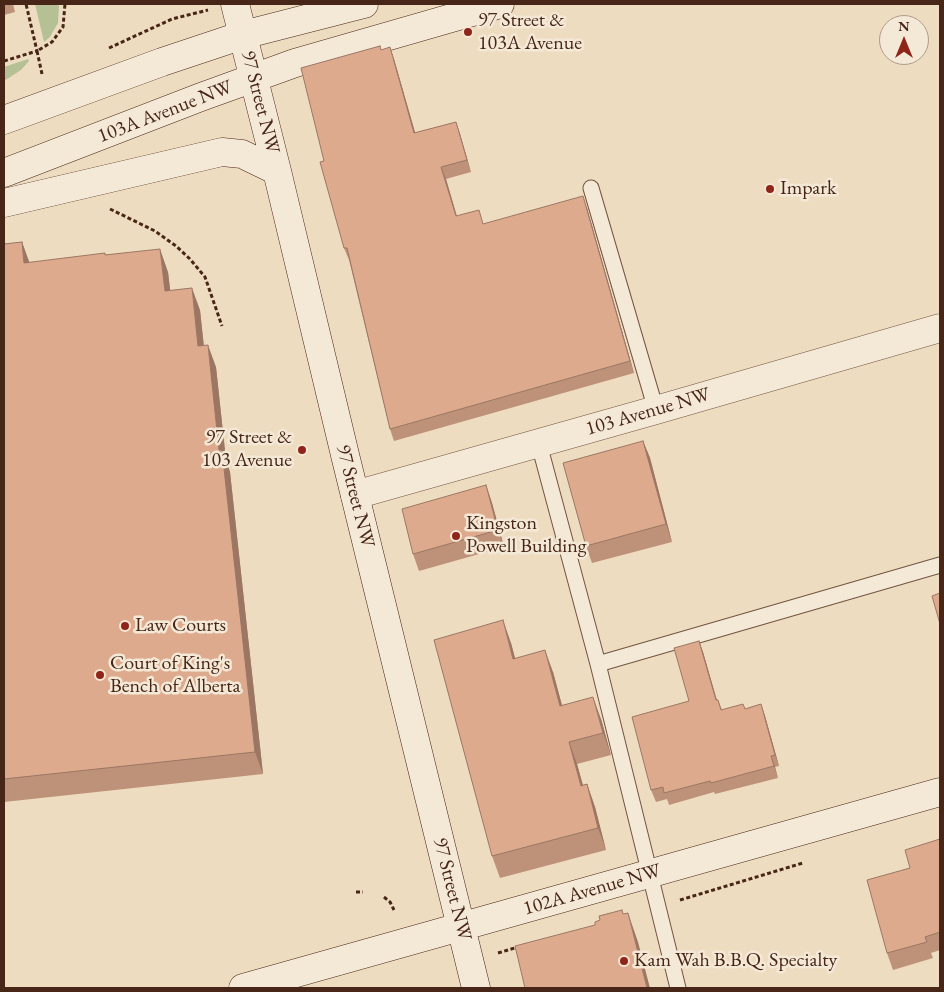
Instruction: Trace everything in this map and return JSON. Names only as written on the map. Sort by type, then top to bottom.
[{"type":"main road","points":[[4,120],[185,54],[243,35],[364,4]]},
{"type":"main road","name":"103A Avenue NW","points":[[4,173],[295,63],[500,4]]},
{"type":"main road","name":"97 Street NW","points":[[225,6],[243,35],[254,78],[476,988]]},
{"type":"main road","points":[[4,203],[222,152],[242,154],[277,171]]},
{"type":"main road","name":"103 Avenue NW","points":[[355,495],[940,328]]},
{"type":"main road","name":"102A Avenue NW","points":[[243,988],[940,792]]},
{"type":"lane","points":[[591,188],[656,410]]},
{"type":"lane","points":[[539,444],[598,664],[678,988]]},
{"type":"lane","points":[[598,664],[940,565]]},
{"type":"path","points":[[26,4],[42,74]]},
{"type":"path","points":[[4,61],[37,51],[52,42],[63,27],[65,4]]},
{"type":"path","points":[[172,19],[225,6]]},
{"type":"path","points":[[108,208],[155,231],[176,246],[190,260],[205,277],[222,326]]},
{"type":"path","points":[[356,892],[363,892]]},
{"type":"path","points":[[384,897],[390,902],[394,910]]},
{"type":"green space","points":[[35,4],[58,4],[59,7],[58,23],[50,37],[44,42]]},
{"type":"green space","points":[[28,59],[29,61],[21,70],[4,81],[4,67]]},
{"type":"building","points":[[380,46],[381,50],[390,47],[414,133],[456,122],[467,160],[441,167],[456,216],[479,210],[483,224],[583,196],[630,361],[390,429],[347,248],[344,248],[320,162],[324,161],[301,68]]},
{"type":"building","name":"Law Courts","points":[[22,242],[24,263],[105,253],[105,255],[160,249],[165,291],[192,288],[198,346],[208,345],[219,450],[222,450],[255,752],[4,779],[4,244]]},
{"type":"building","points":[[643,441],[666,524],[586,546],[563,463]]},
{"type":"building","points":[[486,485],[498,530],[413,554],[402,509]]},
{"type":"building","points":[[940,593],[940,624],[932,596]]},
{"type":"building","points":[[503,620],[513,659],[545,650],[560,706],[593,697],[603,733],[569,742],[581,786],[587,784],[598,828],[492,856],[434,640]]},
{"type":"building","points":[[699,641],[716,700],[718,700],[721,710],[743,704],[745,709],[761,704],[775,755],[771,756],[774,766],[664,793],[663,787],[651,790],[632,717],[689,701],[674,648]]},
{"type":"building","points":[[940,839],[940,932],[925,937],[927,942],[887,953],[867,880],[910,868],[905,850]]},
{"type":"building","points":[[622,910],[623,914],[628,913],[647,988],[525,988],[515,946],[595,925],[595,922],[600,920],[599,916]]},
{"type":"place","name":"97 Street & 103A Avenue","points":[[468,32]]},
{"type":"place","name":"Impark","points":[[770,189]]},
{"type":"place","name":"97 Street & 103 Avenue","points":[[302,450]]},
{"type":"place","name":"Kingston Powell Building","points":[[456,536]]},
{"type":"place","name":"Law Courts","points":[[125,626]]},
{"type":"place","name":"Court of King's Bench of Alberta","points":[[100,675]]},
{"type":"place","name":"Kam Wah B.B.Q. Specialty","points":[[624,961]]}]
